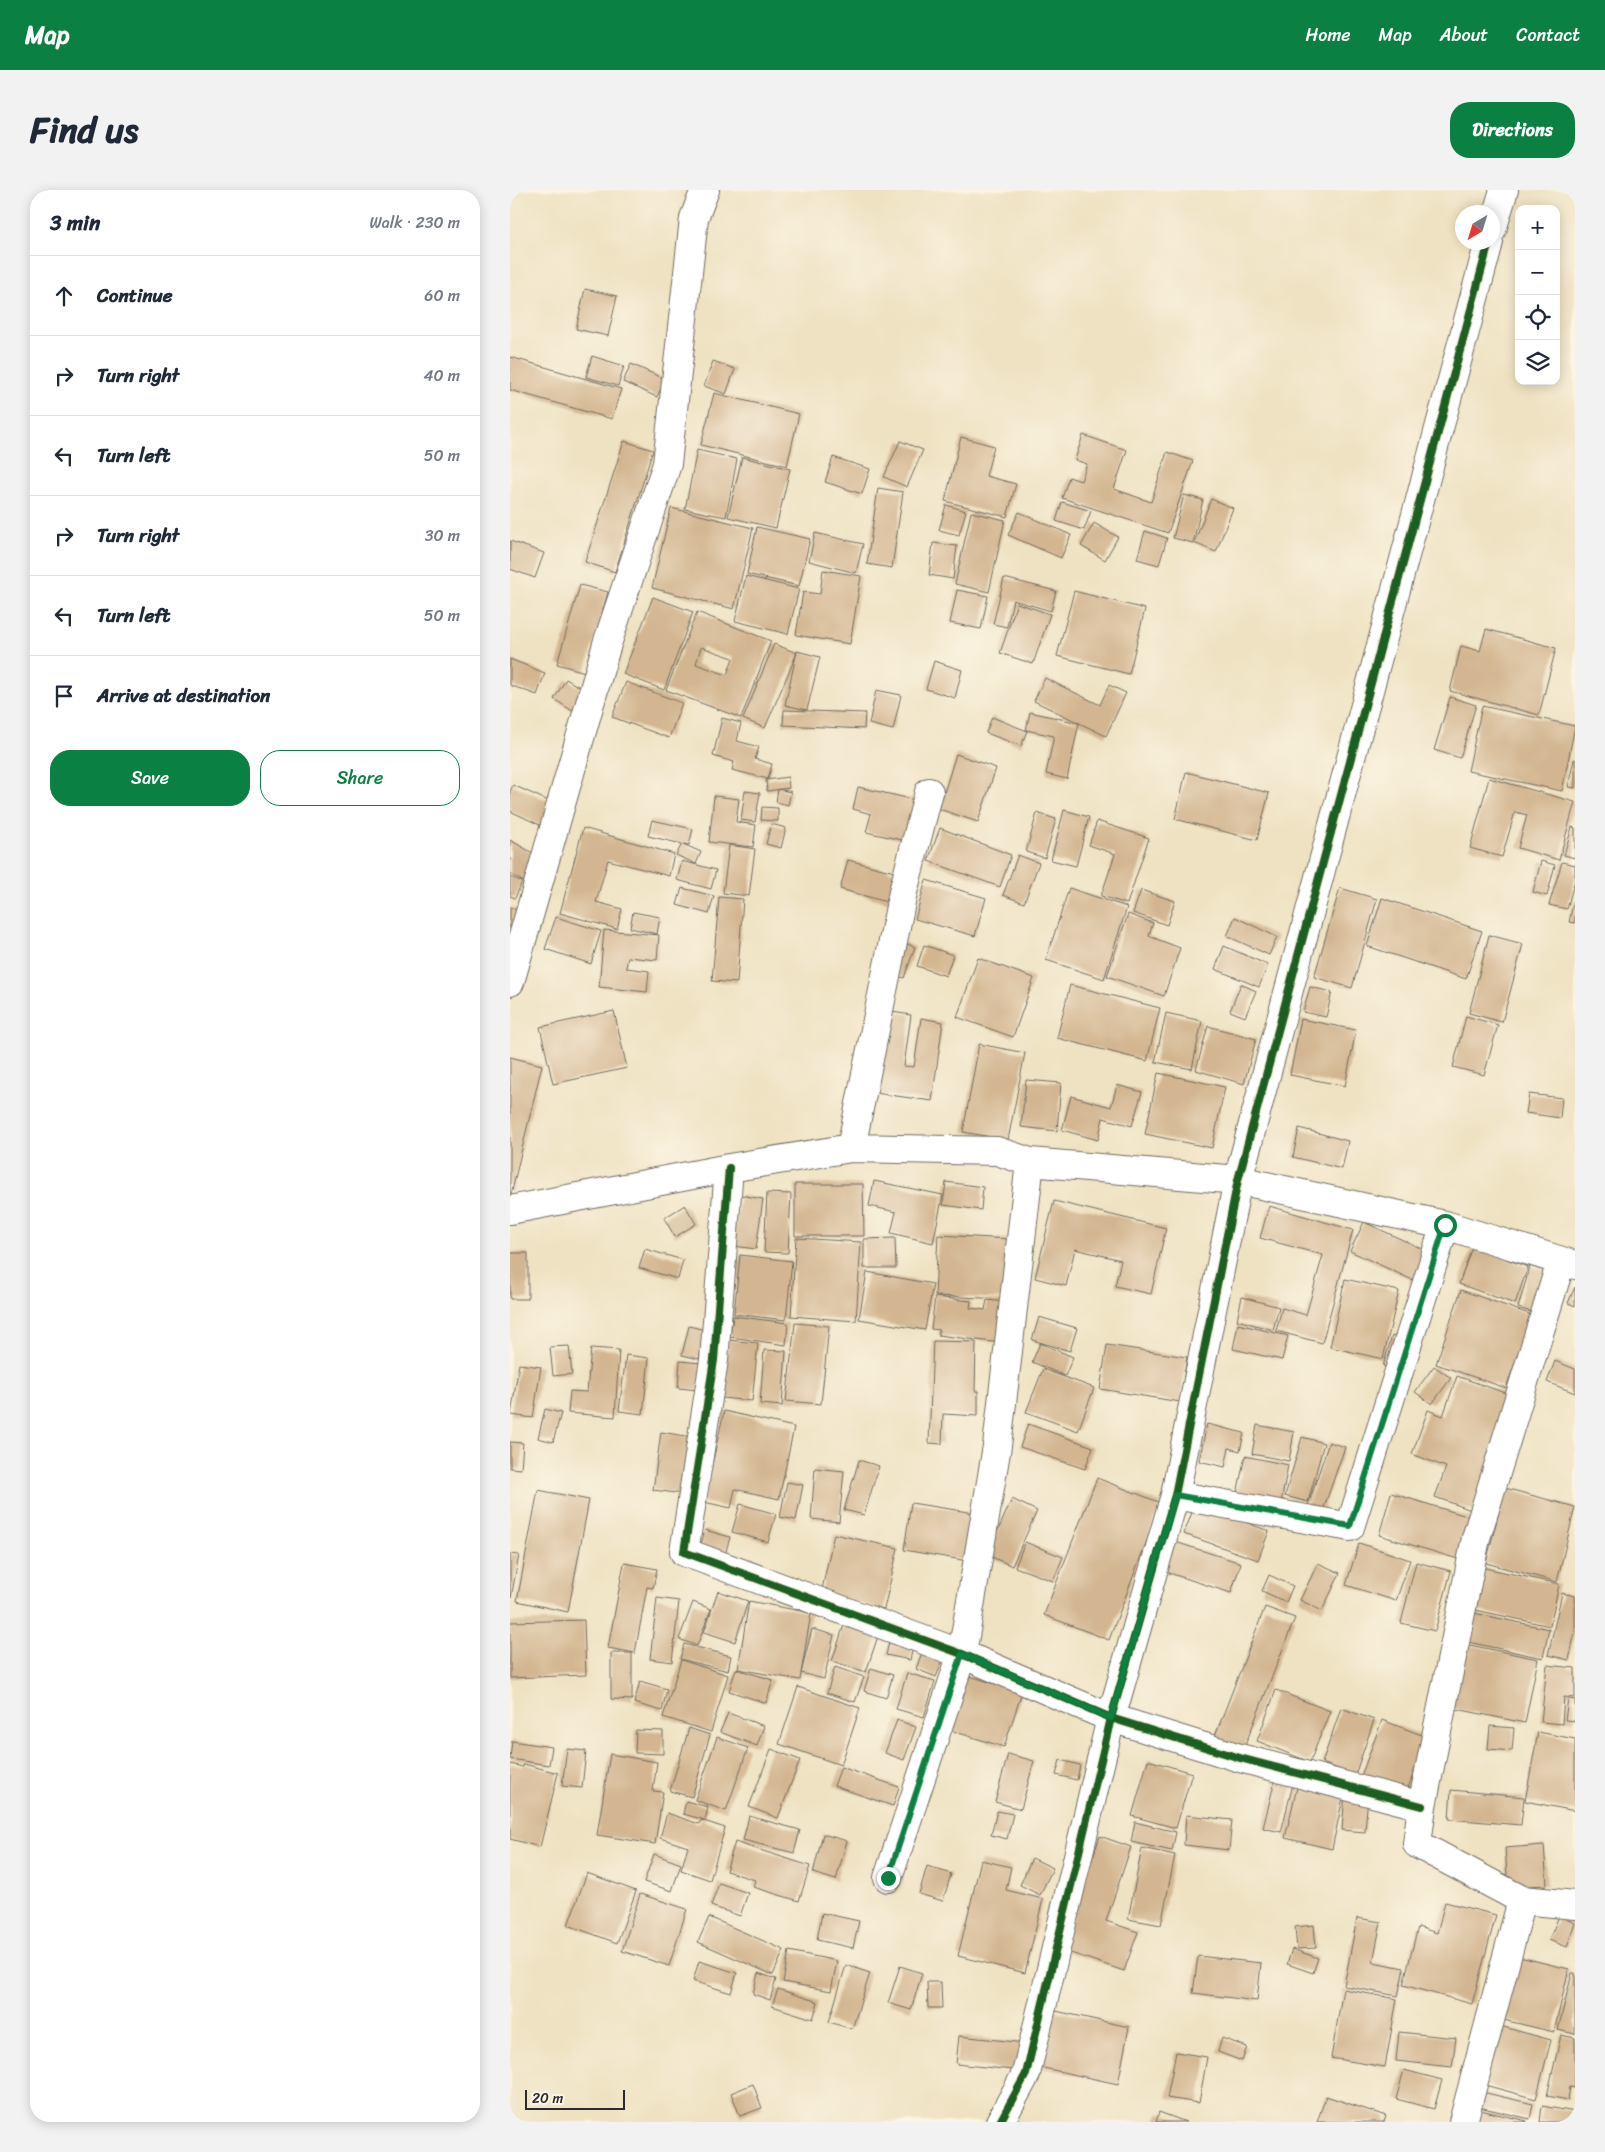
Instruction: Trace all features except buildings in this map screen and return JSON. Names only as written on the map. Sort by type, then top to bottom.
[{"type":"street","points":[[510,982],[607,644],[667,464],[694,218],[705,190]]},
{"type":"street","points":[[1500,205],[1504,190]]},
{"type":"street","points":[[1000,2122],[1026,2074],[1111,1718],[1175,1495],[1238,1180],[1487,250]]},
{"type":"street","points":[[851,1148],[903,892],[929,792]]},
{"type":"street","points":[[510,1210],[729,1168],[851,1148],[997,1151],[1030,1162],[1238,1180],[1445,1225],[1568,1264],[1476,1538],[1422,1806],[1417,1844],[1522,1900],[1575,1905]]},
{"type":"street","points":[[888,1878],[962,1654],[997,1446],[1030,1162]]},
{"type":"street","points":[[729,1168],[714,1360],[684,1552],[962,1654],[1111,1718],[1240,1758],[1422,1806]]},
{"type":"street","points":[[1175,1495],[1350,1526],[1445,1225]]},
{"type":"street","points":[[1463,2122],[1522,1900]]},
{"type":"cycle path","points":[[1000,2122],[1026,2074],[1111,1718],[1175,1495],[1238,1180],[1487,250]]},
{"type":"cycle path","points":[[729,1168],[714,1360],[684,1552],[962,1654],[1111,1718],[1240,1758],[1422,1806]]},
{"type":"route","points":[[888,1878],[962,1654],[1111,1718],[1175,1495],[1350,1526],[1445,1225]]}]
